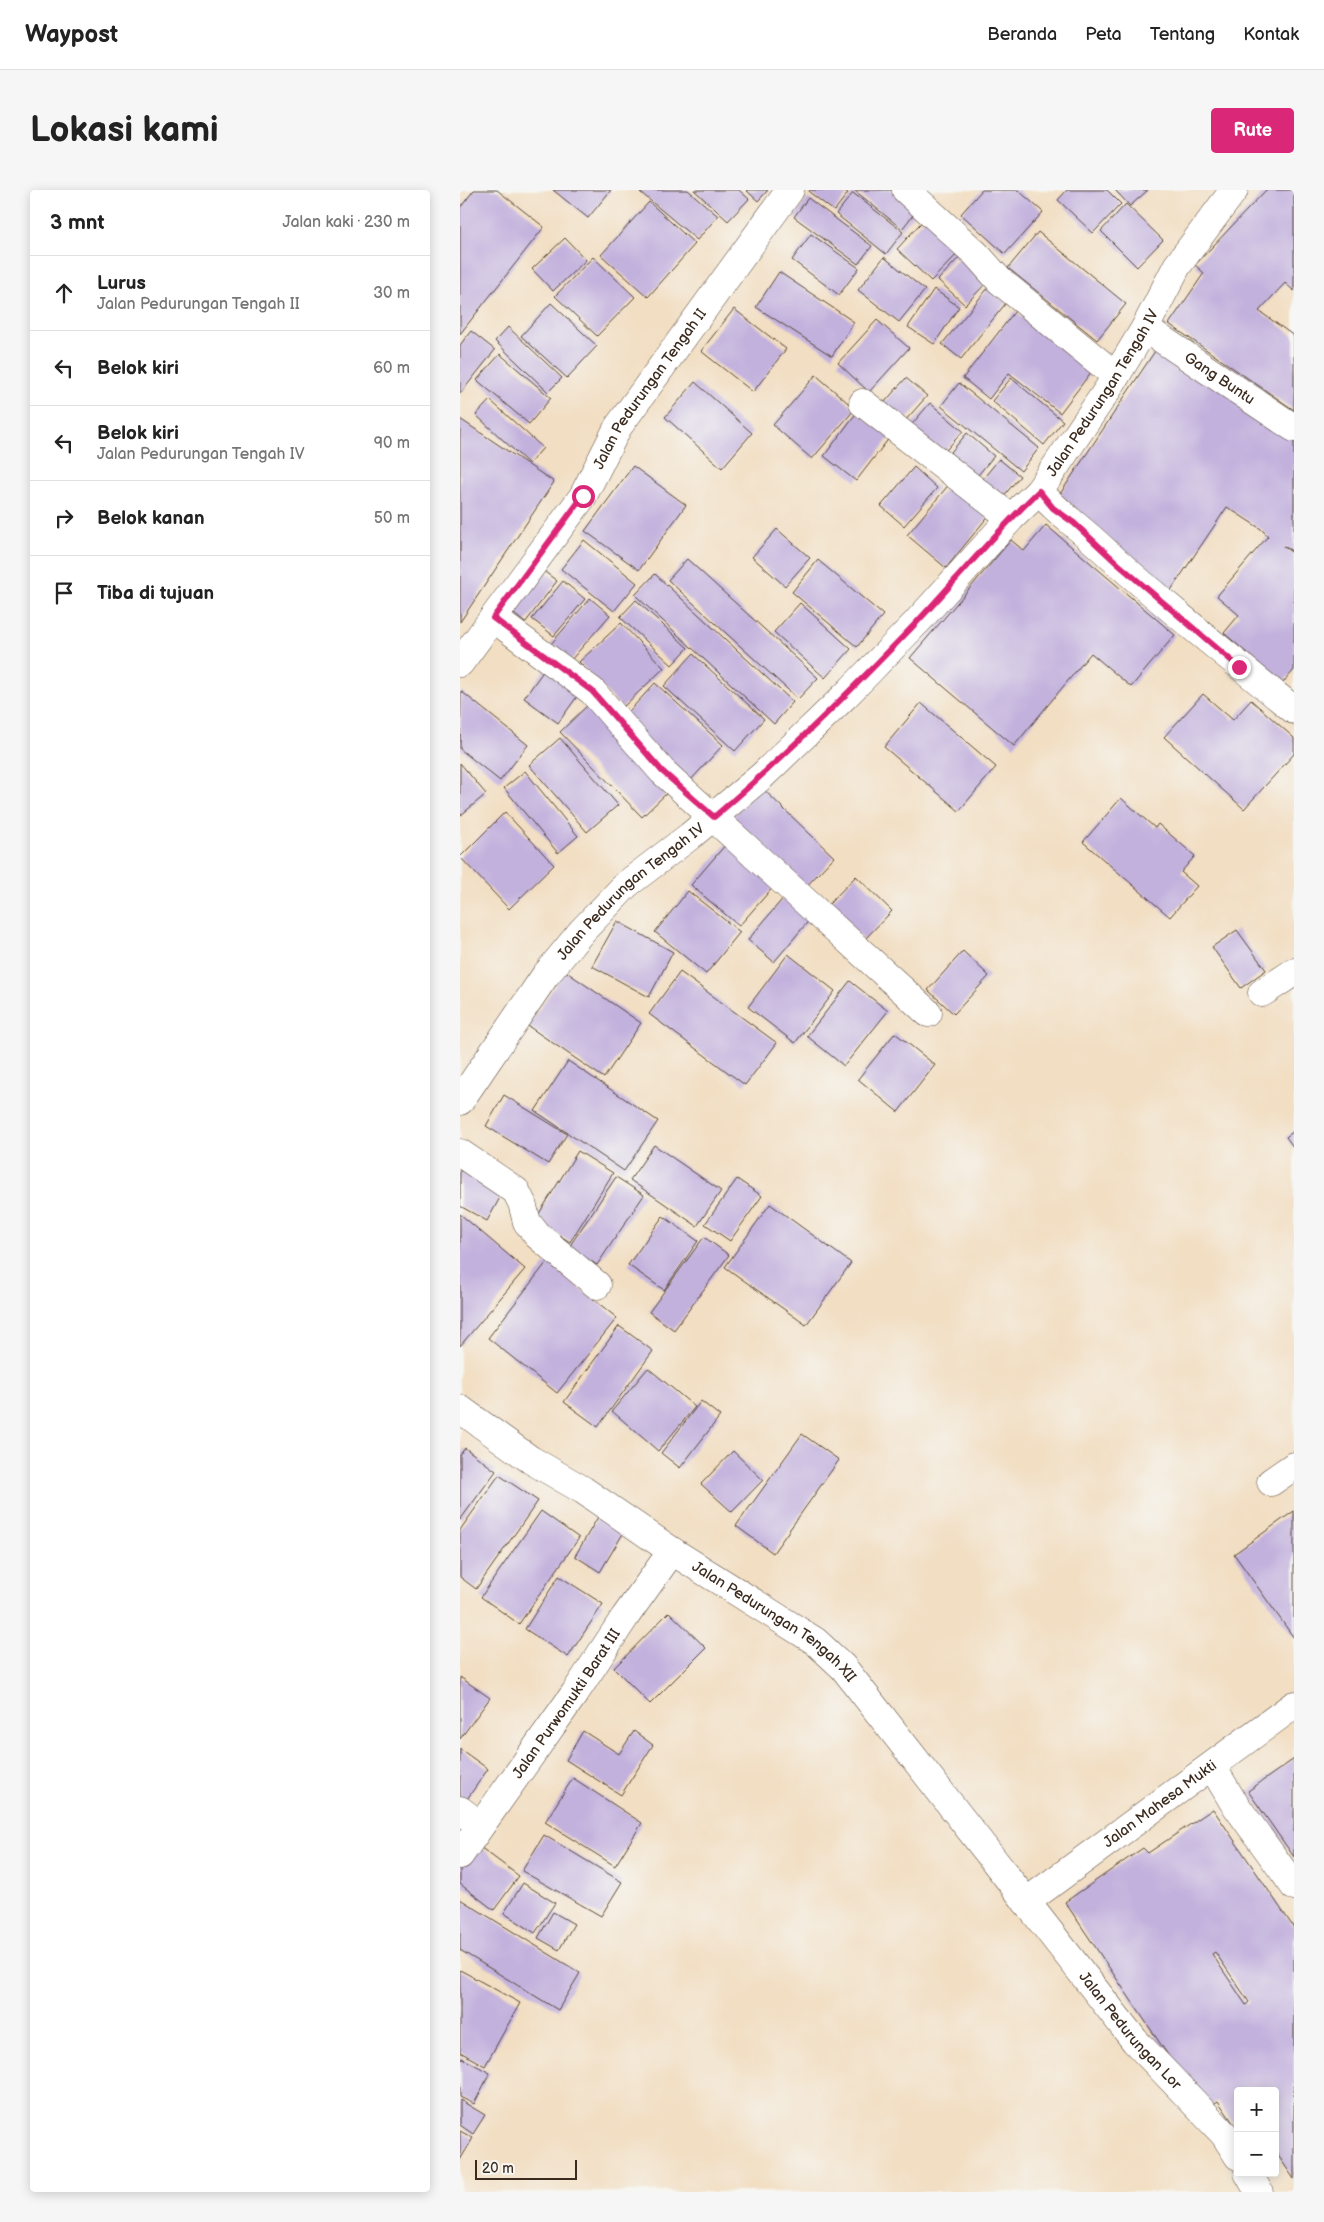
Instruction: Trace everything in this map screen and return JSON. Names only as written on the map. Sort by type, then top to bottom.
[{"type":"street","name":"Jalan Pedurungan Tengah II","points":[[460,663],[583,496],[618,427],[790,190]]},
{"type":"street","points":[[906,190],[976,254],[1000,280],[1116,376]]},
{"type":"street","name":"Jalan Pedurungan Tengah IV","points":[[460,1101],[545,976],[582,931],[627,884],[714,817],[762,776],[846,695],[917,622],[1011,518],[1039,491],[1146,328],[1177,266],[1234,190]]},
{"type":"street","name":"Gang Buntu","points":[[1146,328],[1294,428]]},
{"type":"street","points":[[863,403],[1011,518]]},
{"type":"street","points":[[1039,491],[1053,508],[1074,523],[1118,564],[1294,710]]},
{"type":"street","points":[[493,618],[592,691],[662,771],[928,1013]]},
{"type":"street","points":[[1262,993],[1294,972]]},
{"type":"street","points":[[460,1153],[516,1191],[522,1203],[527,1222],[537,1235],[597,1285]]},
{"type":"street","name":"Jalan Pedurungan Tengah XII","points":[[460,1409],[532,1460],[583,1490],[672,1551],[815,1641],[843,1667],[1026,1902]]},
{"type":"street","points":[[1271,1482],[1294,1466]]},
{"type":"street","name":"Jalan Purwomukti Barat III","points":[[460,1855],[470,1818],[575,1694],[625,1617],[672,1551]]},
{"type":"street","name":"Jalan Mahesa Mukti","points":[[1026,1902],[1294,1705]]},
{"type":"street","points":[[1212,1766],[1232,1800],[1294,1886]]},
{"type":"street","name":"Jalan Pedurungan Lor","points":[[1026,1902],[1135,2041],[1224,2134],[1234,2150]]},
{"type":"street","points":[[1250,2177],[1259,2192]]},
{"type":"building","points":[[474,190],[497,190],[544,227],[460,334],[460,208]]},
{"type":"building","points":[[553,190],[611,190],[588,218]]},
{"type":"building","points":[[641,190],[688,190],[718,216],[697,240],[640,192]]},
{"type":"building","points":[[694,190],[739,190],[749,199],[728,221]]},
{"type":"building","points":[[746,190],[768,190],[758,201]]},
{"type":"building","points":[[810,190],[843,190],[848,193],[834,211],[809,192]]},
{"type":"building","points":[[854,190],[900,190],[920,206],[902,229]]},
{"type":"building","points":[[982,190],[1018,190],[1043,212],[1005,254],[961,214]]},
{"type":"building","points":[[1067,190],[1107,190],[1121,204],[1093,233],[1058,200]]},
{"type":"building","points":[[1115,190],[1148,190],[1130,206]]},
{"type":"building","points":[[1266,190],[1294,190],[1294,291],[1285,283],[1259,311],[1294,336],[1294,410],[1169,324],[1204,273],[1195,265]]},
{"type":"building","points":[[853,193],[903,232],[886,254],[836,214]]},
{"type":"building","points":[[808,198],[872,246],[858,264],[794,217]]},
{"type":"building","points":[[649,202],[695,244],[648,297],[601,255]]},
{"type":"building","points":[[1126,204],[1163,240],[1137,267],[1101,231]]},
{"type":"building","points":[[929,214],[964,247],[931,281],[897,249]]},
{"type":"building","points":[[1038,232],[1126,304],[1097,340],[1008,268]]},
{"type":"building","points":[[811,234],[859,268],[839,295],[792,260]]},
{"type":"building","points":[[565,238],[586,260],[553,291],[532,269]]},
{"type":"building","points":[[966,250],[993,276],[965,305],[938,280]]},
{"type":"building","points":[[593,257],[635,297],[597,336],[555,296]]},
{"type":"building","points":[[884,257],[925,290],[899,322],[858,290]]},
{"type":"building","points":[[779,272],[854,322],[832,356],[756,307]]},
{"type":"building","points":[[988,288],[1006,303],[961,359],[942,344]]},
{"type":"building","points":[[934,289],[959,307],[934,344],[908,327]]},
{"type":"building","points":[[551,303],[597,346],[567,378],[521,336]]},
{"type":"building","points":[[734,309],[786,349],[753,392],[701,351]]},
{"type":"building","points":[[1015,311],[1092,371],[1060,413],[1009,373],[989,399],[963,378]]},
{"type":"building","points":[[877,320],[909,348],[869,392],[838,363]]},
{"type":"building","points":[[508,327],[562,378],[548,392],[495,341]]},
{"type":"building","points":[[471,331],[495,350],[460,394],[460,345]]},
{"type":"building","points":[[1159,345],[1294,435],[1294,552],[1283,546],[1294,554],[1294,670],[1282,684],[1224,633],[1239,615],[1217,596],[1268,536],[1261,529],[1227,507],[1169,593],[1060,494]]},
{"type":"building","points":[[500,354],[551,398],[529,424],[477,380]]},
{"type":"building","points":[[816,375],[855,409],[812,459],[773,425]]},
{"type":"building","points":[[906,378],[927,396],[904,422],[883,404]]},
{"type":"building","points":[[1011,378],[1063,421],[1044,445],[992,401]]},
{"type":"building","points":[[695,382],[752,433],[722,468],[665,417]]},
{"type":"building","points":[[959,383],[1039,448],[1021,471],[941,406]]},
{"type":"building","points":[[490,400],[543,448],[529,464],[476,415]]},
{"type":"building","points":[[930,403],[963,431],[940,457],[908,429]]},
{"type":"building","points":[[857,412],[890,437],[856,481],[824,456]]},
{"type":"building","points":[[460,419],[554,482],[460,622]]},
{"type":"building","points":[[967,433],[994,456],[973,481],[946,458]]},
{"type":"building","points":[[999,459],[1020,476],[998,503],[977,486]]},
{"type":"building","points":[[633,466],[686,505],[639,570],[585,531]]},
{"type":"building","points":[[914,467],[937,488],[904,526],[881,506]]},
{"type":"building","points":[[951,482],[990,514],[946,568],[907,535]]},
{"type":"building","points":[[1046,525],[1175,635],[1131,687],[1091,653],[1014,746],[910,658],[1011,540],[1024,551]]},
{"type":"building","points":[[777,529],[810,558],[785,586],[752,557]]},
{"type":"building","points":[[584,540],[637,583],[614,611],[561,569]]},
{"type":"building","points":[[687,559],[818,678],[798,699],[668,580]]},
{"type":"building","points":[[818,560],[883,615],[857,647],[792,592]]},
{"type":"building","points":[[537,566],[557,581],[525,623],[506,607]]},
{"type":"building","points":[[655,574],[793,702],[774,724],[635,595]]},
{"type":"building","points":[[563,581],[585,599],[554,636],[532,619]]},
{"type":"building","points":[[590,598],[610,615],[571,660],[551,644]]},
{"type":"building","points":[[636,600],[688,648],[672,665],[620,617]]},
{"type":"building","points":[[800,603],[851,649],[825,678],[774,632]]},
{"type":"building","points":[[621,623],[664,668],[622,708],[579,662]]},
{"type":"building","points":[[693,654],[764,719],[735,751],[664,686]]},
{"type":"building","points":[[547,666],[581,691],[558,723],[524,698]]},
{"type":"building","points":[[655,683],[723,745],[689,782],[621,720]]},
{"type":"building","points":[[461,691],[528,745],[500,781],[460,749]]},
{"type":"building","points":[[1203,694],[1233,720],[1251,700],[1294,738],[1294,754],[1244,809],[1164,737]]},
{"type":"building","points":[[590,703],[672,788],[642,817],[560,732]]},
{"type":"building","points":[[921,703],[996,767],[959,811],[884,747]]},
{"type":"building","points":[[560,738],[618,805],[587,832],[529,765]]},
{"type":"building","points":[[460,763],[486,794],[460,816]]},
{"type":"building","points":[[525,771],[578,836],[558,853],[504,788]]},
{"type":"building","points":[[761,787],[834,857],[801,892],[728,821]]},
{"type":"building","points":[[1121,798],[1155,828],[1158,824],[1195,856],[1181,872],[1197,886],[1170,917],[1083,842]]},
{"type":"building","points":[[505,812],[554,865],[509,909],[460,857]]},
{"type":"building","points":[[727,843],[775,885],[739,926],[691,885]]},
{"type":"building","points":[[856,876],[892,911],[864,940],[829,904]]},
{"type":"building","points":[[688,891],[740,932],[706,974],[655,932]]},
{"type":"building","points":[[785,896],[811,918],[774,962],[748,940]]},
{"type":"building","points":[[617,921],[673,952],[649,997],[592,966]]},
{"type":"building","points":[[1237,930],[1266,970],[1241,988],[1212,947]]},
{"type":"building","points":[[963,951],[989,976],[954,1014],[928,990]]},
{"type":"building","points":[[788,954],[835,991],[795,1043],[748,1007]]},
{"type":"building","points":[[565,971],[641,1023],[604,1078],[528,1026]]},
{"type":"building","points":[[680,972],[777,1043],[745,1085],[649,1014]]},
{"type":"building","points":[[850,981],[888,1011],[844,1066],[807,1036]]},
{"type":"building","points":[[895,1033],[935,1065],[898,1112],[858,1079]]},
{"type":"building","points":[[568,1061],[658,1121],[624,1171],[535,1111]]},
{"type":"building","points":[[504,1095],[567,1134],[548,1164],[486,1126]]},
{"type":"building","points":[[1294,1131],[1294,1148],[1286,1137]]},
{"type":"building","points":[[654,1145],[721,1191],[697,1226],[630,1180]]},
{"type":"building","points":[[578,1151],[613,1173],[570,1242],[535,1220]]},
{"type":"building","points":[[460,1170],[502,1194],[487,1221],[460,1206]]},
{"type":"building","points":[[616,1177],[644,1195],[597,1265],[569,1247]]},
{"type":"building","points":[[737,1179],[762,1196],[730,1241],[705,1224]]},
{"type":"building","points":[[770,1204],[851,1263],[806,1325],[725,1267]]},
{"type":"building","points":[[460,1214],[525,1269],[460,1346]]},
{"type":"building","points":[[663,1216],[698,1241],[664,1290],[628,1265]]},
{"type":"building","points":[[704,1237],[729,1255],[674,1330],[649,1312]]},
{"type":"building","points":[[547,1262],[617,1318],[557,1393],[488,1338]]},
{"type":"building","points":[[619,1326],[653,1351],[598,1427],[564,1402]]},
{"type":"building","points":[[648,1368],[695,1407],[658,1451],[612,1411]]},
{"type":"building","points":[[701,1401],[720,1416],[680,1468],[661,1453]]},
{"type":"building","points":[[802,1434],[839,1460],[773,1553],[736,1526]]},
{"type":"building","points":[[465,1448],[496,1471],[460,1520],[460,1455]]},
{"type":"building","points":[[733,1451],[763,1480],[732,1512],[701,1484]]},
{"type":"building","points":[[499,1475],[538,1501],[476,1589],[460,1577],[460,1530]]},
{"type":"building","points":[[541,1511],[579,1538],[519,1624],[481,1597]]},
{"type":"building","points":[[1294,1511],[1294,1638],[1234,1554]]},
{"type":"building","points":[[598,1517],[624,1532],[600,1572],[575,1556]]},
{"type":"building","points":[[559,1576],[603,1604],[568,1657],[525,1629]]},
{"type":"building","points":[[669,1612],[706,1648],[650,1704],[614,1668]]},
{"type":"building","points":[[460,1677],[490,1698],[460,1739]]},
{"type":"building","points":[[583,1731],[619,1754],[634,1731],[653,1745],[621,1795],[566,1760]]},
{"type":"building","points":[[460,1749],[488,1769],[465,1802],[460,1798]]},
{"type":"building","points":[[1294,1759],[1294,1857],[1248,1791]]},
{"type":"building","points":[[573,1778],[642,1823],[615,1866],[545,1822]]},
{"type":"building","points":[[1213,1809],[1294,1928],[1294,2179],[1279,2157],[1279,2087],[1234,2087],[1234,2124],[1218,2101],[1205,2110],[1065,1902],[1143,1848],[1148,1853]],"holes":[[[1215,1952],[1249,2002],[1246,2005],[1212,1954]]]},
{"type":"building","points":[[544,1835],[622,1882],[601,1916],[522,1871]]},
{"type":"building","points":[[476,1844],[519,1876],[494,1910],[460,1884],[460,1866]]},
{"type":"building","points":[[523,1883],[555,1903],[535,1933],[504,1913]]},
{"type":"building","points":[[460,1899],[580,1973],[558,2010],[460,1950]]},
{"type":"building","points":[[553,1912],[574,1924],[559,1950],[538,1938]]},
{"type":"building","points":[[460,1970],[520,2003],[485,2066],[460,2052]]},
{"type":"building","points":[[460,2057],[490,2073],[474,2104],[460,2097]]},
{"type":"building","points":[[460,2100],[485,2115],[473,2134],[460,2125]]},
{"type":"building","points":[[460,2131],[473,2138],[460,2160]]},
{"type":"route","points":[[583,496],[493,618],[592,691],[662,771],[714,817],[762,776],[846,695],[917,622],[1011,518],[1039,491],[1053,508],[1074,523],[1118,564],[1239,667]]}]
